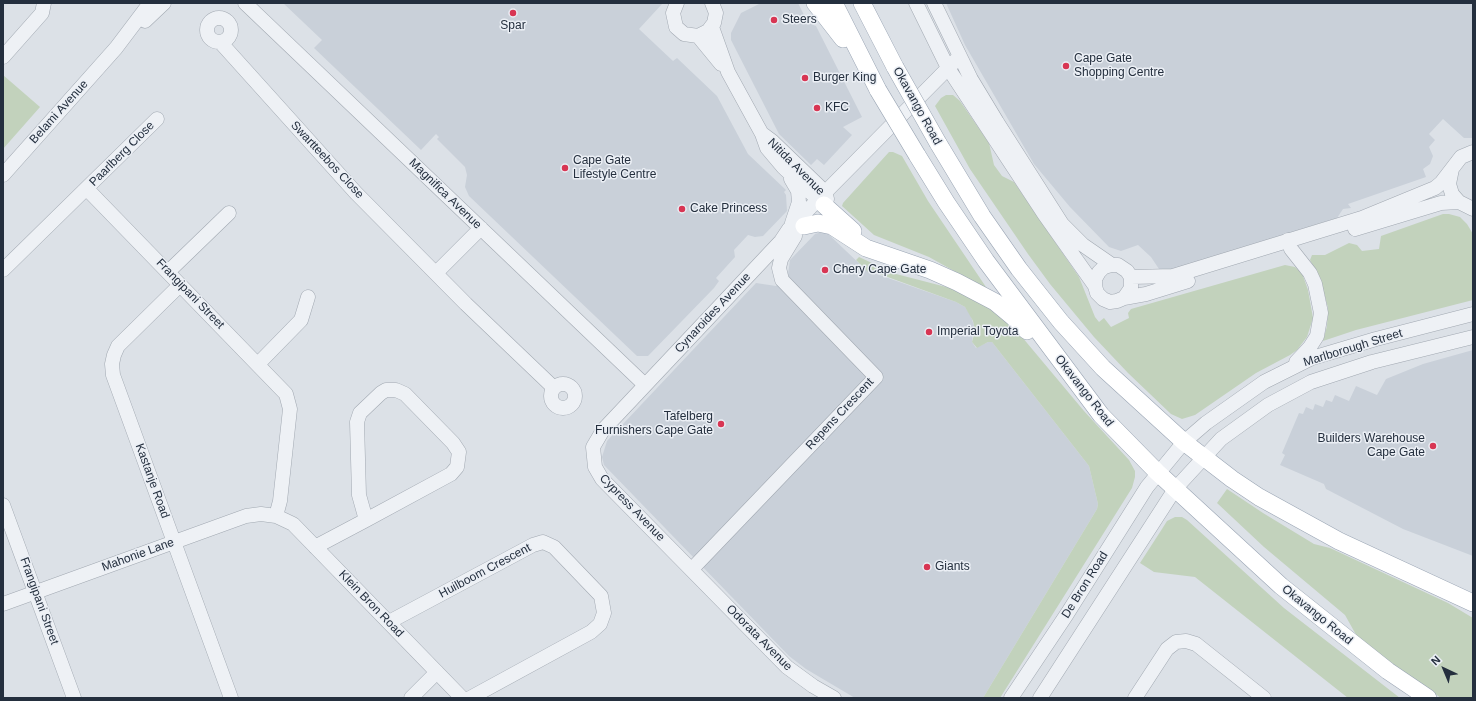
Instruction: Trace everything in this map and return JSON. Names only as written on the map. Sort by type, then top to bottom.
[{"type":"main road","points":[[815,3],[829,19],[875,85]]},
{"type":"main road","name":"Okavango Road","points":[[834,3],[875,85],[946,202],[986,261],[1101,415],[1157,472],[1281,586],[1388,671],[1428,698]]},
{"type":"main road","name":"Okavango Road","points":[[862,3],[938,143],[982,216],[1019,269],[1061,322],[1103,368],[1203,458],[1259,497],[1339,541],[1473,603]]},
{"type":"main road","points":[[875,3],[882,23],[884,46]]},
{"type":"main road","points":[[823,199],[870,244],[890,256]]},
{"type":"main road","points":[[797,229],[818,223],[832,226],[866,248],[946,276],[981,294],[1001,307],[1019,322],[1101,415]]},
{"type":"street","points":[[3,57],[42,13],[44,3]]},
{"type":"street","name":"Belami Avenue","points":[[3,176],[116,48],[150,3]]},
{"type":"street","name":"Belami Avenue","points":[[116,48],[164,3]]},
{"type":"street","name":"Magnifica Avenue","points":[[245,3],[645,385]]},
{"type":"street","points":[[677,3],[673,13],[676,27],[684,34],[698,36],[708,31],[712,27],[716,13],[712,3]]},
{"type":"street","points":[[916,3],[948,68],[1044,214],[1095,286]]},
{"type":"street","points":[[934,3],[960,56],[997,122],[1062,224],[1076,239],[1112,265]]},
{"type":"street","name":"Nitida Avenue","points":[[712,27],[728,72],[762,134],[767,148],[783,167],[799,196],[797,229]]},
{"type":"street","name":"Nitida Avenue","points":[[698,36],[728,72]]},
{"type":"street","name":"Swartteebos Close","points":[[222,43],[356,193],[554,388]]},
{"type":"street","name":"Cynaroides Avenue","points":[[645,385],[781,241],[797,229],[823,199],[865,162],[875,143],[960,56]]},
{"type":"street","name":"Paarlberg Close","points":[[87,190],[157,120]]},
{"type":"street","name":"Nitida Avenue","points":[[762,134],[772,141],[823,199]]},
{"type":"street","points":[[1124,298],[1131,288],[1131,277],[1123,267],[1112,265],[1104,267],[1095,279],[1097,293],[1103,299],[1110,302],[1146,294],[1290,245],[1362,218],[1435,188],[1441,184],[1454,164],[1461,157],[1473,152]]},
{"type":"street","points":[[1454,164],[1450,173],[1449,184],[1452,194],[1459,202],[1473,208]]},
{"type":"street","name":"Nitida Avenue","points":[[783,167],[823,199]]},
{"type":"street","points":[[3,270],[87,190]]},
{"type":"street","name":"Frangipani Street","points":[[87,190],[286,394],[290,409],[280,501],[276,516]]},
{"type":"street","points":[[1131,277],[1173,276],[1441,203],[1459,202]]},
{"type":"street","points":[[168,272],[229,213]]},
{"type":"street","points":[[436,273],[480,228]]},
{"type":"street","name":"Repens Crescent","points":[[692,569],[876,377],[785,284],[779,268],[783,254],[797,229]]},
{"type":"street","points":[[1290,245],[1310,273],[1315,284],[1321,313],[1317,336],[1310,347],[1292,367]]},
{"type":"street","name":"Kastanje Road","points":[[180,285],[118,346],[112,364],[113,375],[232,698]]},
{"type":"street","points":[[258,364],[302,320],[308,297]]},
{"type":"street","name":"Marlborough Street","points":[[1157,472],[1184,442],[1231,404],[1264,382],[1292,367],[1335,350],[1473,314]]},
{"type":"street","name":"Marlborough Street","points":[[1175,489],[1221,439],[1268,405],[1311,382],[1372,362],[1473,337]]},
{"type":"street","name":"Cypress Avenue","points":[[645,385],[598,435],[593,447],[593,460],[602,479],[692,569]]},
{"type":"street","points":[[315,547],[366,520],[451,474],[459,462],[459,452],[453,443],[405,394],[396,390],[386,390],[381,393],[360,413],[357,422],[359,495],[366,520]]},
{"type":"street","name":"De Bron Road","points":[[1011,698],[1157,472]]},
{"type":"street","name":"De Bron Road","points":[[1040,698],[1175,489]]},
{"type":"street","name":"Frangipani Street","points":[[3,505],[7,528],[36,592],[74,698]]},
{"type":"street","name":"Mahonie Lane","points":[[3,604],[246,516],[261,514],[276,516]]},
{"type":"street","name":"Klein Bron Road","points":[[276,516],[293,524],[462,698]]},
{"type":"street","name":"Huilboom Crescent","points":[[389,622],[533,545],[543,542],[554,547],[601,596],[604,613],[600,624],[591,632],[470,698]]},
{"type":"street","name":"Odorata Avenue","points":[[692,569],[786,667],[813,686],[834,698]]},
{"type":"street","points":[[1135,698],[1167,649],[1176,642],[1186,641],[1196,644],[1264,698]]},
{"type":"street","points":[[411,698],[437,672]]},
{"type":"shaded area","points":[[283,3],[663,3],[639,29],[673,61],[677,58],[717,96],[748,154],[786,190],[784,192],[786,195],[787,211],[763,236],[755,237],[748,235],[734,250],[735,257],[716,278],[719,281],[714,288],[648,356],[637,356],[469,196],[465,187],[467,175],[465,167],[437,139],[439,137],[436,134],[421,150],[314,48],[322,40]]},
{"type":"shaded area","points":[[761,3],[798,3],[808,23],[816,26],[862,117],[843,127],[852,135],[824,165],[817,159],[811,165],[779,134],[731,40],[731,33],[741,13]]},
{"type":"shaded area","points":[[946,3],[1473,3],[1473,138],[1464,138],[1443,119],[1429,134],[1435,140],[1429,147],[1433,156],[1430,164],[1423,169],[1426,177],[1348,204],[1351,208],[1343,209],[1337,218],[1177,268],[1166,270],[1159,269],[1151,257],[1138,245],[1121,251],[1109,247],[1070,207],[1034,164],[965,45]]},
{"type":"shaded area","points":[[825,231],[864,268],[871,272],[956,302],[965,307],[971,316],[974,326],[972,342],[976,348],[988,342],[992,342],[1089,466],[1098,504],[1097,509],[983,698],[855,698],[806,669],[789,656],[604,465],[602,457],[607,441],[756,283],[776,286],[788,274],[790,260],[815,234]]},
{"type":"shaded area","points":[[1473,350],[1473,556],[1403,529],[1326,489],[1324,484],[1280,465],[1285,455],[1282,453],[1299,413],[1303,414],[1306,407],[1313,410],[1315,404],[1323,407],[1326,400],[1332,402],[1335,395],[1349,401],[1356,386],[1377,395],[1386,379],[1423,364]]},
{"type":"green space","points":[[3,75],[40,107],[3,149]]},
{"type":"green space","points":[[946,95],[953,95],[960,101],[989,143],[994,165],[1002,176],[1014,182],[1079,277],[1095,317],[1099,322],[1104,318],[1111,327],[1129,318],[1128,313],[1131,309],[1285,265],[1295,267],[1302,273],[1308,290],[1313,318],[1307,337],[1297,350],[1290,355],[1256,373],[1195,415],[1182,419],[1171,414],[1128,373],[1094,337],[1050,284],[1028,254],[970,169],[935,106],[941,98]]},
{"type":"green space","points":[[889,152],[902,156],[928,201],[988,290],[929,257],[874,235],[842,206],[843,203]]},
{"type":"green space","points":[[1443,214],[1460,217],[1467,224],[1473,234],[1473,300],[1356,330],[1323,341],[1327,326],[1328,308],[1321,282],[1310,260],[1312,255],[1325,255],[1349,243],[1357,245],[1362,251],[1379,249],[1381,236]]},
{"type":"green space","points":[[859,257],[896,274],[954,289],[996,312],[1022,337],[1084,411],[1129,460],[1135,471],[1132,488],[1000,698],[983,698],[1097,509],[1098,504],[1089,466],[992,342],[988,342],[977,348],[972,342],[975,331],[973,321],[965,307],[956,302],[874,272],[868,272],[856,260]]},
{"type":"green space","points":[[1227,489],[1314,544],[1330,548],[1448,603],[1473,618],[1473,698],[1441,698],[1359,640],[1345,615],[1264,547],[1217,503]]},
{"type":"green space","points":[[1175,517],[1182,517],[1187,520],[1284,608],[1400,698],[1348,698],[1195,577],[1154,572],[1140,563],[1167,521]]},
{"type":"place","name":"Spar","points":[[513,13]]},
{"type":"place","name":"Steers","points":[[774,20]]},
{"type":"place","name":"Cape Gate Shopping Centre","points":[[1066,66]]},
{"type":"place","name":"Burger King","points":[[805,78]]},
{"type":"place","name":"KFC","points":[[817,108]]},
{"type":"place","name":"Cape Gate Lifestyle Centre","points":[[565,168]]},
{"type":"place","name":"Cake Princess","points":[[682,209]]},
{"type":"place","name":"Chery Cape Gate","points":[[825,270]]},
{"type":"place","name":"Imperial Toyota","points":[[929,332]]},
{"type":"place","name":"Tafelberg Furnishers Cape Gate","points":[[721,424]]},
{"type":"place","name":"Builders Warehouse Cape Gate","points":[[1433,446]]},
{"type":"place","name":"Giants","points":[[927,567]]}]
